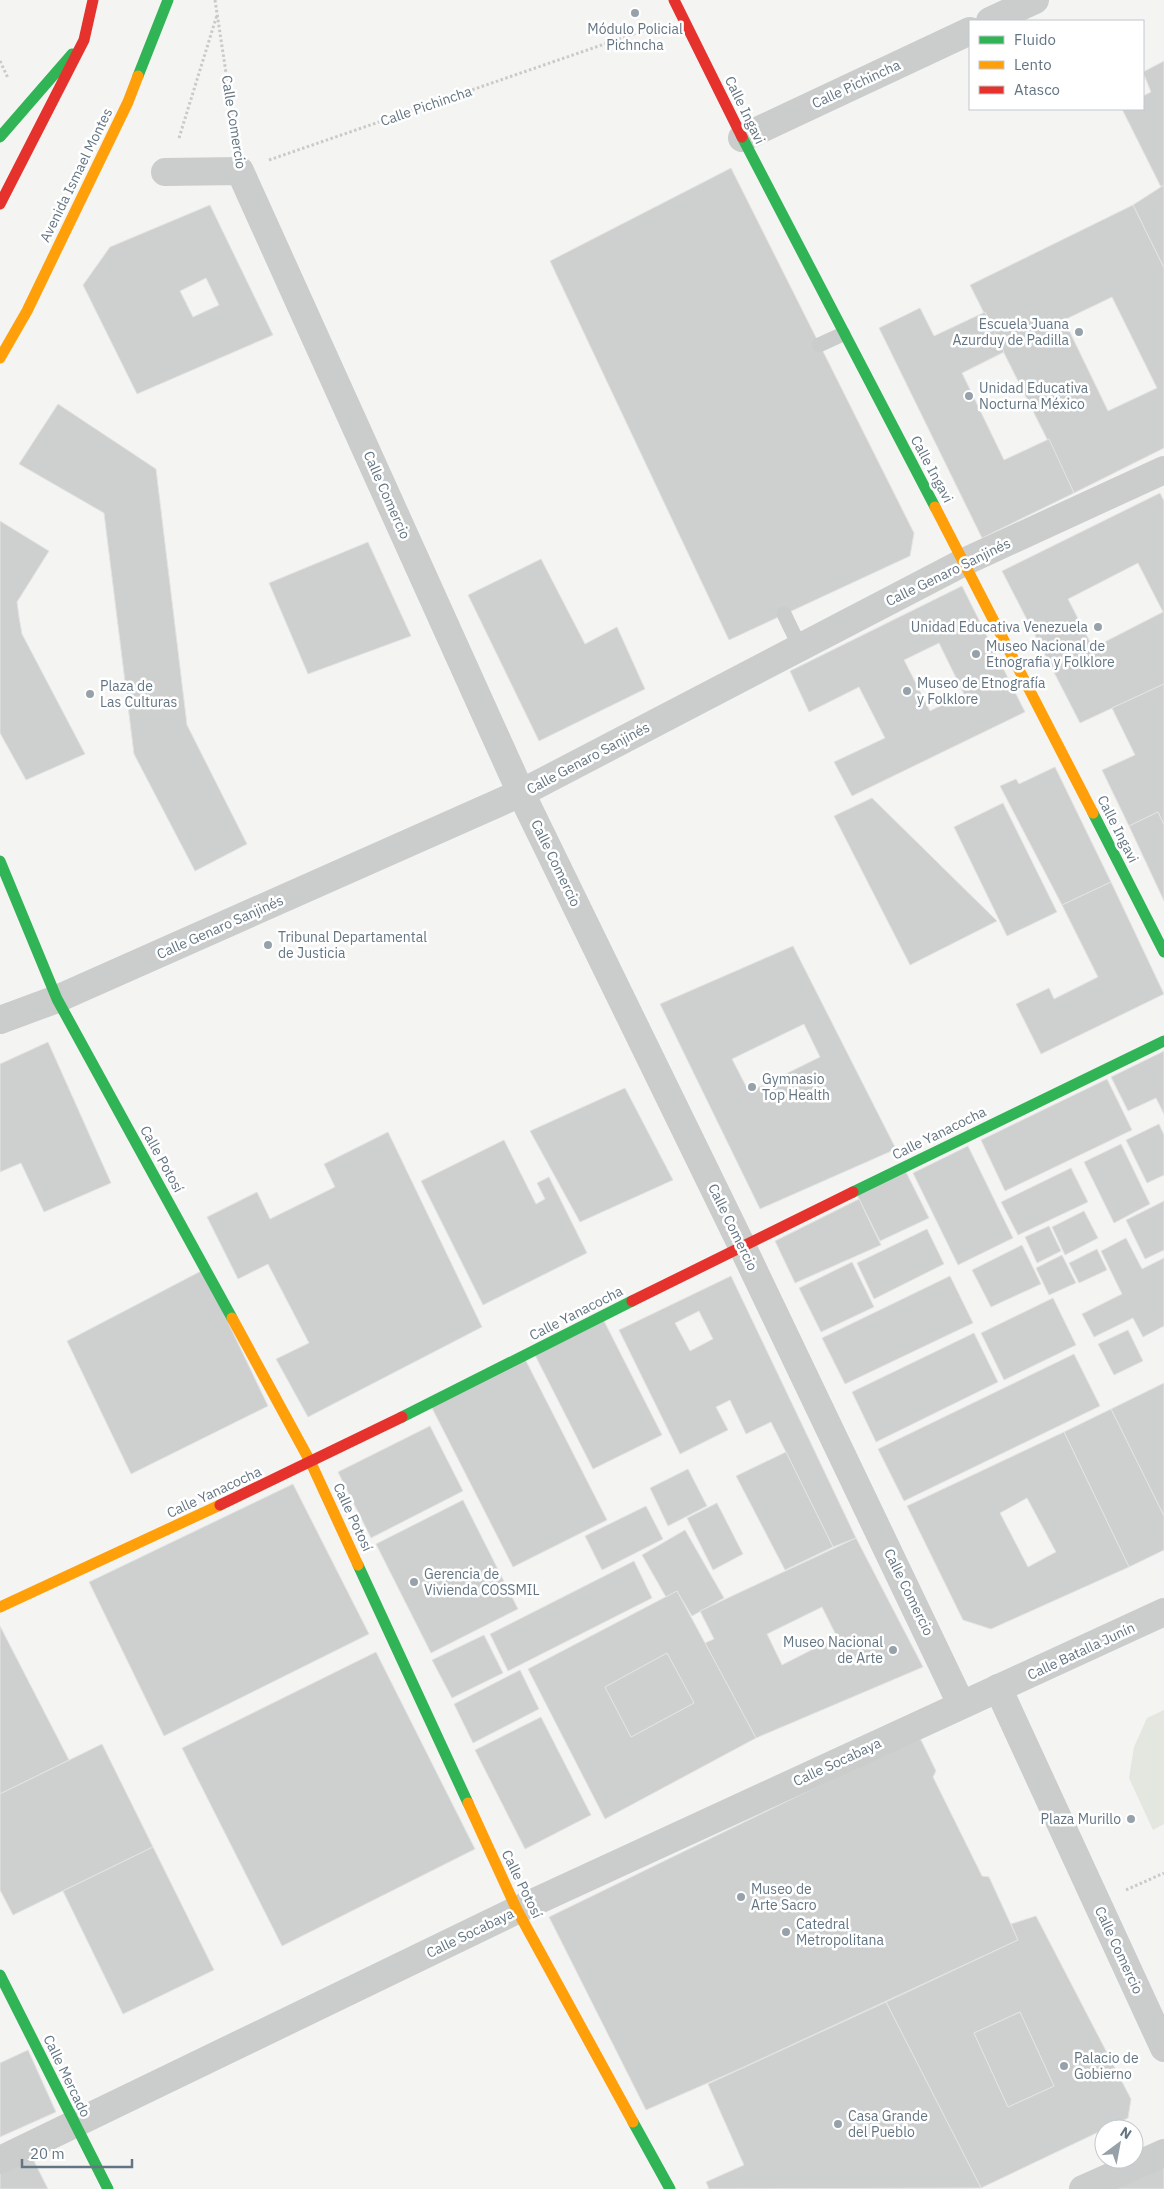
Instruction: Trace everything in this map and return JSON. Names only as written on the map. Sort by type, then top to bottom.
[{"type":"street","points":[[0,204],[84,40],[93,0]]},
{"type":"street","name":"Avenida Ismael Montes","points":[[0,358],[27,311],[128,102],[168,0]]},
{"type":"street","name":"Calle Ingavi","points":[[674,0],[742,138],[964,562],[1164,952]]},
{"type":"street","points":[[992,20],[1035,0]]},
{"type":"street","name":"Calle Pichincha","points":[[742,138],[969,30]]},
{"type":"street","points":[[0,137],[84,40]]},
{"type":"street","points":[[170,172],[240,171]]},
{"type":"street","name":"Calle Comercio","points":[[240,171],[521,793],[742,1246],[961,1704]]},
{"type":"street","name":"Calle Genaro Sanjinés","points":[[0,1020],[57,999],[521,793],[964,562],[1164,470]]},
{"type":"street","name":"Calle Potosí","points":[[0,861],[57,999],[312,1463],[517,1910],[670,2189]]},
{"type":"street","name":"Calle Yanacocha","points":[[0,1607],[312,1463],[742,1246],[1164,1041]]},
{"type":"street","name":"Calle Batalla Junín","points":[[998,1688],[1036,1673],[1164,1612]]},
{"type":"street","name":"Calle Comercio","points":[[998,1688],[1164,2048]]},
{"type":"street","name":"Calle Socabaya","points":[[0,2160],[517,1910],[998,1688]]},
{"type":"street","name":"Calle Mercado","points":[[0,1975],[74,2125],[108,2189]]},
{"type":"street","points":[[1083,2189],[1164,2153]]},
{"type":"lane","points":[[819,345],[843,334]]},
{"type":"lane","points":[[784,614],[800,647]]},
{"type":"path","name":"Calle Comercio","points":[[215,0],[240,171]]},
{"type":"path","points":[[170,172],[218,12]]},
{"type":"path","name":"Calle Pichincha","points":[[240,171],[682,18]]},
{"type":"path","points":[[1149,1880],[1164,1873]]},
{"type":"shaded area","points":[[1164,1710],[1164,1824],[1153,1830],[1129,1778],[1134,1747],[1147,1718]]},
{"type":"building","points":[[1164,61],[1164,185],[1161,187],[1122,110],[1144,110],[1144,96],[1151,92],[1144,71]]},
{"type":"building","points":[[731,168],[914,533],[910,556],[729,640],[550,261]]},
{"type":"building","points":[[1164,185],[1164,268],[1133,205]]},
{"type":"building","points":[[210,205],[273,335],[137,394],[83,285],[110,247]],"holes":[[[206,278],[219,305],[193,317],[180,291]]]},
{"type":"building","name":"Escuela Juana Azurduy de Padilla","points":[[1133,205],[1164,268],[1164,448],[1074,493],[970,285]],"holes":[[[1112,297],[1157,388],[1108,411],[1064,320]]]},
{"type":"building","name":"Unidad Educativa Nocturna México","points":[[920,308],[934,336],[985,312],[1004,352],[962,373],[1004,460],[1049,439],[1074,493],[982,538],[879,328]]},
{"type":"building","points":[[58,404],[156,469],[187,725],[247,844],[195,871],[134,754],[104,513],[19,464]]},
{"type":"building","name":"Unidad Educativa Venezuela","points":[[1160,493],[1164,501],[1164,684],[1080,723],[1002,571]],"holes":[[[1138,563],[1163,612],[1093,648],[1068,599]]]},
{"type":"building","points":[[0,521],[49,551],[17,602],[22,634],[85,754],[26,780],[0,733]]},
{"type":"building","points":[[368,542],[411,636],[308,674],[269,583]]},
{"type":"building","points":[[541,559],[585,644],[617,627],[645,689],[539,741],[468,595]]},
{"type":"building","points":[[962,586],[1025,712],[852,796],[834,762],[885,738],[859,687],[809,712],[790,671]],"holes":[[[939,643],[964,694],[930,711],[904,660]]]},
{"type":"building","points":[[1164,684],[1164,825],[1158,812],[1129,826],[1102,770],[1135,755],[1112,708]]},
{"type":"building","points":[[1055,767],[1111,882],[1062,905],[1000,786],[1016,779],[1019,784]]},
{"type":"building","points":[[872,798],[997,921],[910,965],[834,816]]},
{"type":"building","points":[[1003,803],[1057,912],[1007,936],[954,827]]},
{"type":"building","points":[[1158,812],[1164,825],[1164,901],[1129,826]]},
{"type":"building","points":[[1111,882],[1164,994],[1041,1054],[1016,1004],[1049,988],[1054,999],[1098,977],[1062,905]]},
{"type":"building","points":[[793,946],[896,1149],[760,1209],[660,1004]],"holes":[[[804,1024],[820,1057],[749,1092],[732,1059]]]},
{"type":"building","points":[[48,1042],[111,1183],[44,1212],[21,1163],[0,1172],[0,1064]]},
{"type":"building","points":[[1164,1051],[1164,1114],[1156,1098],[1128,1111],[1111,1077]]},
{"type":"building","points":[[1107,1079],[1132,1130],[1005,1191],[981,1140]]},
{"type":"building","points":[[625,1088],[673,1180],[580,1222],[530,1131]]},
{"type":"building","points":[[1159,1124],[1164,1135],[1164,1175],[1147,1183],[1126,1140]]},
{"type":"building","points":[[388,1132],[482,1327],[308,1417],[276,1359],[309,1343],[268,1264],[238,1279],[207,1217],[257,1192],[270,1219],[335,1187],[324,1164]]},
{"type":"building","points":[[504,1140],[536,1204],[545,1199],[537,1183],[549,1177],[587,1253],[483,1305],[421,1181]]},
{"type":"building","points":[[1121,1144],[1150,1204],[1114,1223],[1084,1162]]},
{"type":"building","points":[[968,1146],[1013,1238],[958,1265],[913,1173]]},
{"type":"building","points":[[1071,1168],[1088,1202],[1018,1235],[1001,1202]]},
{"type":"building","points":[[906,1172],[929,1218],[880,1241],[857,1195]]},
{"type":"building","points":[[859,1199],[881,1245],[795,1283],[775,1241]]},
{"type":"building","points":[[1164,1201],[1164,1250],[1145,1259],[1126,1220]]},
{"type":"building","points":[[1084,1211],[1098,1238],[1065,1255],[1052,1227]]},
{"type":"building","points":[[1049,1226],[1061,1251],[1037,1263],[1025,1237]]},
{"type":"building","points":[[927,1229],[944,1264],[874,1299],[857,1263]]},
{"type":"building","points":[[1126,1238],[1142,1269],[1164,1258],[1164,1326],[1143,1337],[1133,1318],[1094,1337],[1082,1314],[1122,1294],[1101,1251]]},
{"type":"building","points":[[1022,1245],[1041,1284],[991,1307],[972,1270]]},
{"type":"building","points":[[1097,1249],[1107,1270],[1079,1283],[1069,1263]]},
{"type":"building","points":[[1062,1255],[1076,1283],[1049,1295],[1036,1268]]},
{"type":"building","points":[[852,1262],[874,1307],[821,1332],[799,1288]]},
{"type":"building","points":[[203,1270],[268,1406],[131,1474],[67,1341]]},
{"type":"building","points":[[731,1276],[856,1538],[833,1547],[771,1422],[746,1434],[730,1400],[716,1407],[728,1430],[680,1454],[619,1330]],"holes":[[[699,1311],[713,1339],[690,1351],[675,1323]]]},
{"type":"building","points":[[950,1276],[973,1323],[845,1384],[822,1338]]},
{"type":"building","points":[[1053,1298],[1076,1345],[1004,1380],[981,1333]]},
{"type":"building","points":[[604,1321],[662,1435],[593,1469],[535,1355]]},
{"type":"building","points":[[1128,1330],[1143,1361],[1114,1375],[1098,1344]]},
{"type":"building","points":[[974,1333],[998,1382],[876,1442],[852,1392]]},
{"type":"building","points":[[1074,1354],[1100,1406],[904,1501],[878,1449]]},
{"type":"building","points":[[525,1359],[607,1520],[513,1567],[431,1406]]},
{"type":"building","points":[[1164,1383],[1164,1516],[1111,1409]]},
{"type":"building","points":[[1111,1409],[1164,1516],[1164,1550],[1129,1567],[1064,1432]]},
{"type":"building","points":[[430,1426],[463,1491],[371,1538],[338,1472]]},
{"type":"building","points":[[1064,1432],[1129,1567],[991,1629],[963,1620],[907,1506]],"holes":[[[1027,1498],[1056,1552],[1028,1567],[1000,1513]]]},
{"type":"building","points":[[786,1452],[833,1547],[785,1570],[736,1476]]},
{"type":"building","points":[[688,1469],[707,1506],[668,1526],[650,1488]]},
{"type":"building","points":[[293,1484],[369,1634],[164,1736],[89,1582]]},
{"type":"building","points":[[463,1500],[518,1609],[431,1653],[376,1544]]},
{"type":"building","points":[[717,1503],[743,1554],[713,1570],[687,1518]]},
{"type":"building","points":[[646,1506],[663,1539],[602,1570],[585,1536]]},
{"type":"building","points":[[685,1530],[724,1598],[692,1616],[677,1591],[666,1597],[642,1555]]},
{"type":"building","name":"Museo Nacional de Arte","points":[[856,1538],[923,1667],[756,1738],[705,1643],[714,1639],[700,1611]],"holes":[[[822,1607],[837,1637],[782,1665],[767,1634]]]},
{"type":"building","points":[[634,1561],[652,1598],[508,1671],[490,1634]]},
{"type":"building","points":[[677,1591],[756,1738],[605,1819],[528,1669]],"holes":[[[667,1653],[694,1703],[631,1737],[605,1687]]]},
{"type":"building","points":[[0,1626],[69,1760],[0,1794]]},
{"type":"building","points":[[484,1635],[503,1673],[452,1698],[432,1660]]},
{"type":"building","points":[[376,1652],[475,1849],[282,1946],[182,1748]]},
{"type":"building","points":[[667,1653],[694,1703],[631,1737],[605,1687]]},
{"type":"building","points":[[520,1670],[539,1709],[473,1743],[454,1704]]},
{"type":"building","points":[[541,1717],[591,1815],[525,1849],[475,1750]]},
{"type":"building","name":"Catedral Metropolitana","points":[[915,1739],[921,1740],[936,1771],[933,1777],[982,1876],[989,1877],[1018,1940],[744,2067],[646,2110],[549,1917]]},
{"type":"building","points":[[102,1744],[153,1847],[13,1915],[0,1890],[0,1794]]},
{"type":"building","points":[[153,1847],[214,1970],[123,2014],[63,1891]]},
{"type":"building","name":"Palacio de Gobierno","points":[[1036,1916],[1131,2099],[1128,2118],[1094,2119],[1094,2134],[981,2188],[886,2002],[1018,1940],[1011,1924]],"holes":[[[1020,2012],[1054,2086],[1008,2107],[974,2033]]]},
{"type":"building","name":"Casa Grande del Pueblo","points":[[886,2002],[981,2188],[709,2189],[706,2182],[744,2165],[708,2084]]},
{"type":"building","points":[[1020,2012],[1054,2086],[1008,2107],[974,2033]]},
{"type":"building","points":[[28,2050],[56,2112],[0,2137],[0,2063]]},
{"type":"building","points":[[31,2155],[48,2189],[0,2189],[0,2171]]},
{"type":"building","points":[[1164,2159],[1164,2189],[1105,2189]]},
{"type":"traffic: fast","points":[[138,76],[168,0]]},
{"type":"traffic: fast","points":[[0,137],[72,54]]},
{"type":"traffic: fast","points":[[742,137],[935,507]]},
{"type":"traffic: fast","points":[[1093,813],[1164,952]]},
{"type":"traffic: fast","points":[[0,861],[57,999],[232,1318]]},
{"type":"traffic: fast","points":[[853,1192],[1164,1041]]},
{"type":"traffic: fast","points":[[402,1417],[632,1301]]},
{"type":"traffic: fast","points":[[358,1565],[468,1803]]},
{"type":"traffic: fast","points":[[0,1975],[108,2189]]},
{"type":"traffic: fast","points":[[633,2122],[670,2189]]},
{"type":"traffic: slow","points":[[0,358],[27,311],[128,102],[138,76]]},
{"type":"traffic: slow","points":[[935,507],[1093,813]]},
{"type":"traffic: slow","points":[[232,1318],[311,1463],[358,1565]]},
{"type":"traffic: slow","points":[[0,1607],[220,1505]]},
{"type":"traffic: slow","points":[[468,1803],[517,1910],[633,2122]]},
{"type":"traffic: jam","points":[[0,204],[84,40],[93,0]]},
{"type":"traffic: jam","points":[[674,0],[742,137]]},
{"type":"traffic: jam","points":[[632,1301],[853,1192]]},
{"type":"traffic: jam","points":[[220,1505],[402,1417]]},
{"type":"place","name":"Módulo Policial Pichncha","points":[[635,13]]},
{"type":"place","name":"Escuela Juana Azurduy de Padilla","points":[[1079,332]]},
{"type":"place","name":"Unidad Educativa Nocturna México","points":[[969,396]]},
{"type":"place","name":"Unidad Educativa Venezuela","points":[[1098,627]]},
{"type":"place","name":"Museo Nacional de Etnografia y Folklore","points":[[976,654]]},
{"type":"place","name":"Museo de Etnografía y Folklore","points":[[907,691]]},
{"type":"place","name":"Plaza de Las Culturas","points":[[90,694]]},
{"type":"place","name":"Tribunal Departamental de Justicia","points":[[268,945]]},
{"type":"place","name":"Gymnasio Top Health","points":[[752,1087]]},
{"type":"place","name":"Gerencia de Vivienda COSSMIL","points":[[414,1582]]},
{"type":"place","name":"Museo Nacional de Arte","points":[[893,1650]]},
{"type":"place","name":"Plaza Murillo","points":[[1131,1819]]},
{"type":"place","name":"Museo de Arte Sacro","points":[[741,1897]]},
{"type":"place","name":"Catedral Metropolitana","points":[[786,1932]]},
{"type":"place","name":"Palacio de Gobierno","points":[[1064,2066]]},
{"type":"place","name":"Casa Grande del Pueblo","points":[[838,2124]]}]
